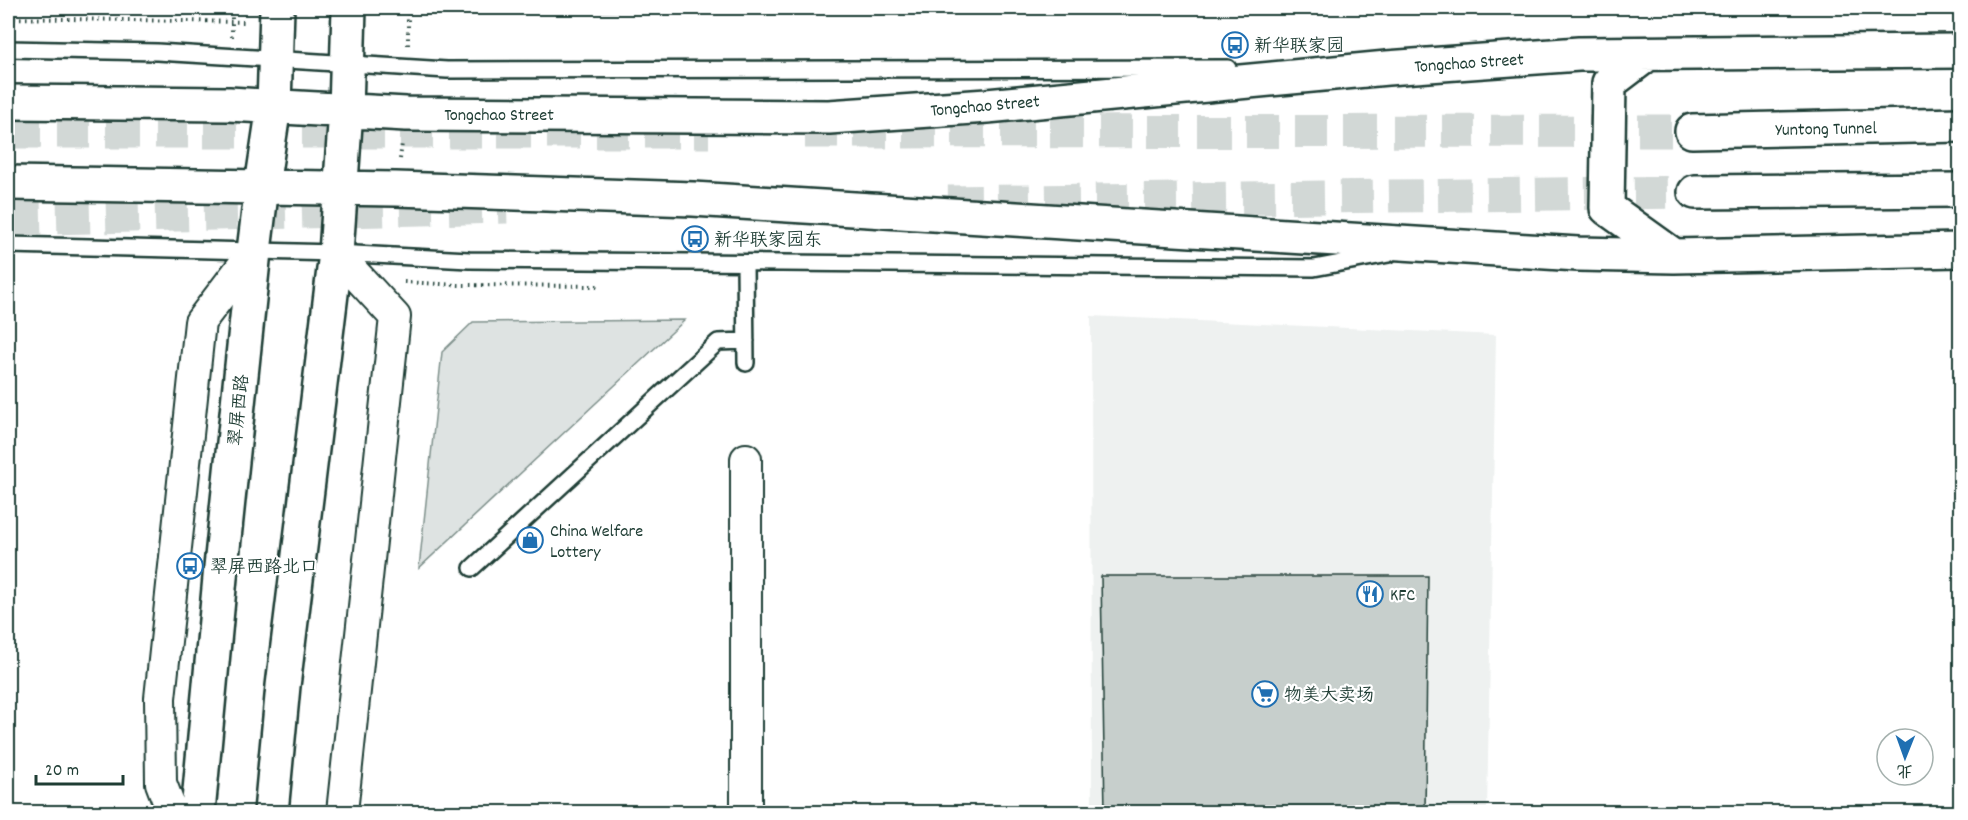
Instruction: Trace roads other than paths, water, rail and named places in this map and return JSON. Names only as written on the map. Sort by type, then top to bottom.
[{"type":"main road","points":[[271,813],[283,686],[336,253],[346,110],[349,8]]},
{"type":"main road","name":"翠屏西路","points":[[198,813],[254,251],[261,186],[274,106],[276,15]]},
{"type":"main road","name":"Tongchao Street","points":[[8,102],[229,104],[406,114],[829,117],[987,106],[1387,68],[1579,54],[1960,51]]},
{"type":"main road","points":[[1647,55],[1609,83],[1607,208],[1674,256]]},
{"type":"main road","name":"Yuntong Tunnel","points":[[1692,131],[1960,125]]},
{"type":"main road","points":[[8,183],[261,186],[693,199],[1578,254],[1674,256],[1960,250]]},
{"type":"main road","points":[[1695,192],[1960,190]]},
{"type":"street","points":[[171,813],[161,783],[160,698],[200,322],[254,251]]},
{"type":"street","points":[[336,253],[395,317],[342,813]]},
{"type":"street","points":[[746,459],[746,813]]},
{"type":"lane","points":[[8,49],[157,52],[447,70],[1387,68]]},
{"type":"lane","points":[[8,245],[336,253],[469,260],[1314,268],[1430,246]]},
{"type":"lane","points":[[745,262],[746,363]]},
{"type":"lane","points":[[472,568],[718,342],[746,341]]},
{"type":"tunnel","points":[[805,132],[1692,131]]},
{"type":"tunnel","points":[[8,132],[709,132]]},
{"type":"tunnel","points":[[948,202],[1695,192]]},
{"type":"tunnel","points":[[8,219],[507,207]]},
{"type":"place","name":"新华联家园","points":[[1235,45]]},
{"type":"place","name":"新华联家园东","points":[[695,239]]},
{"type":"place","name":"China Welfare Lottery","points":[[530,540]]},
{"type":"place","name":"翠屏西路北口","points":[[190,566]]},
{"type":"place","name":"KFC","points":[[1370,594]]},
{"type":"place","name":"物美大卖场","points":[[1265,694]]}]
